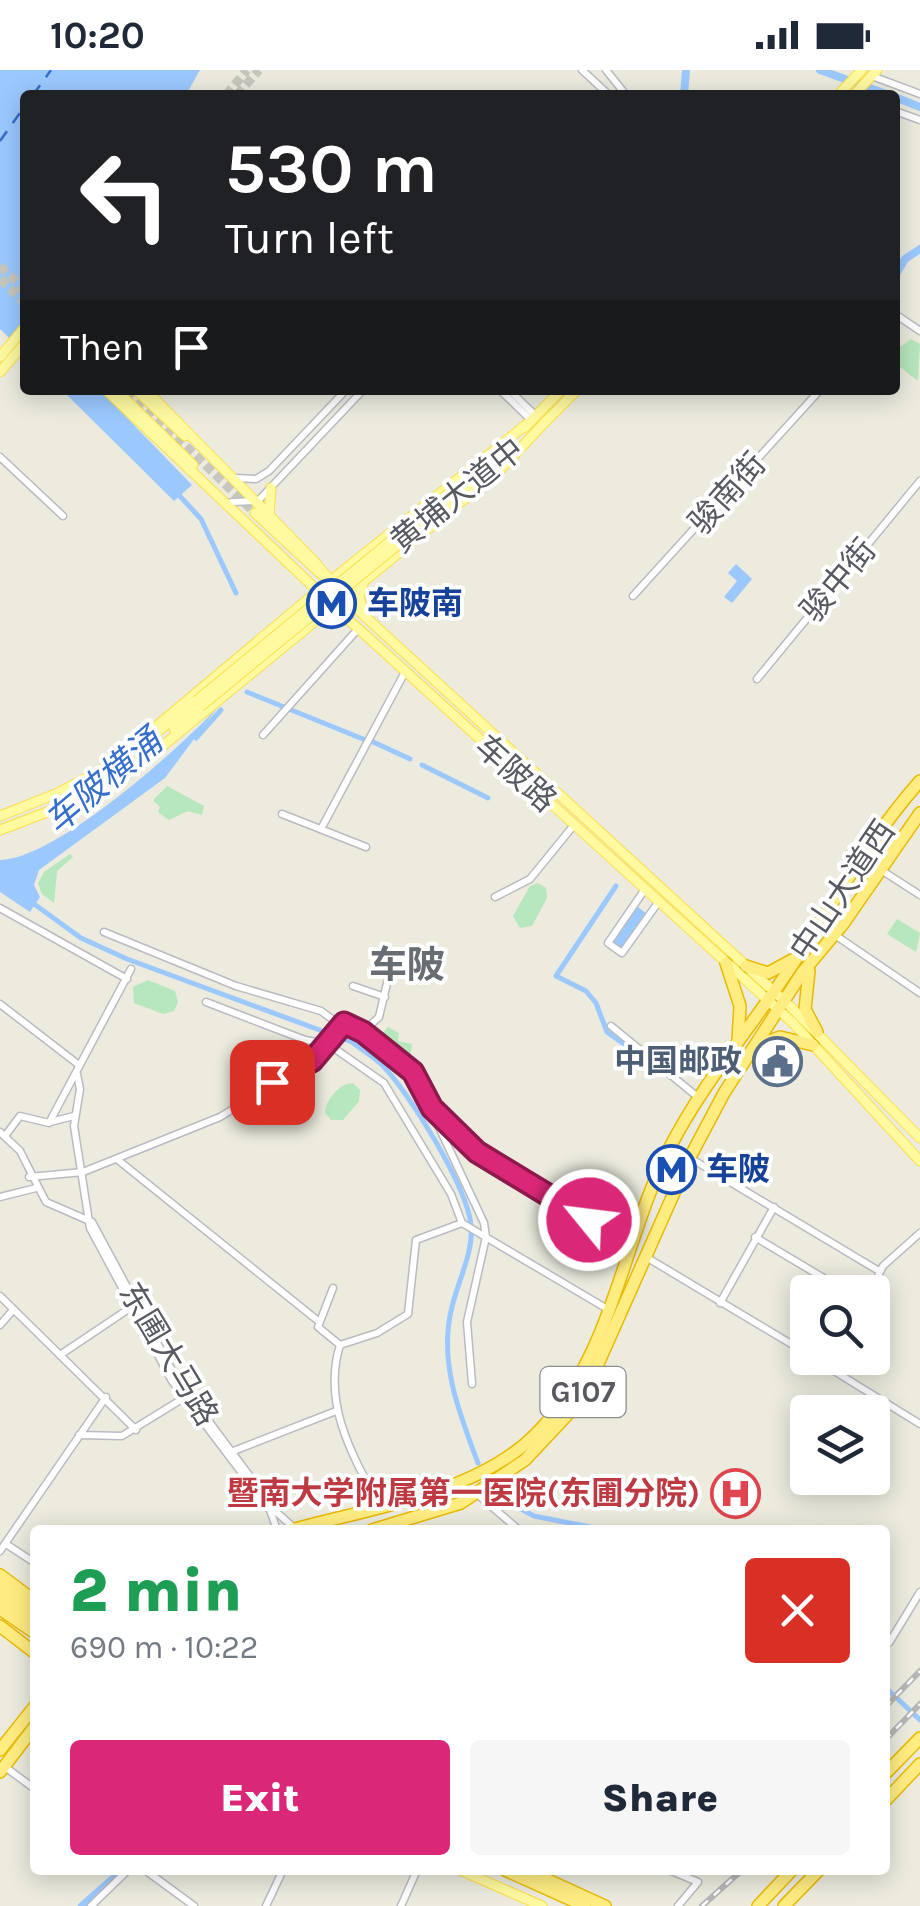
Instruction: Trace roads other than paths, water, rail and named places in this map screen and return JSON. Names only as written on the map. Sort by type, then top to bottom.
[{"type":"highway","name":"中山大道西","points":[[790,980],[802,950],[890,818],[920,781]]},
{"type":"highway","name":"中山大道西","points":[[775,1001],[834,934],[920,813]]},
{"type":"highway","points":[[746,966],[774,972],[802,950]]},
{"type":"highway","points":[[752,1048],[780,1037],[815,1038],[803,1000],[806,978],[818,953]]},
{"type":"highway","points":[[726,963],[740,1006],[738,1044]]},
{"type":"highway","name":"G107","points":[[501,1477],[548,1438],[580,1398],[689,1158],[775,1001]]},
{"type":"highway","points":[[738,1044],[760,1023]]},
{"type":"highway","name":"G107","points":[[308,1525],[478,1474],[526,1443],[572,1386],[609,1310],[629,1258],[638,1220],[669,1150],[695,1102],[738,1044]]},
{"type":"highway","points":[[389,1525],[455,1506],[501,1477]]},
{"type":"highway","points":[[0,1578],[30,1601]]},
{"type":"highway","points":[[0,1598],[30,1619]]},
{"type":"highway","points":[[0,1609],[30,1630]]},
{"type":"highway","points":[[0,1622],[30,1651]]},
{"type":"highway","points":[[0,1622],[30,1639]]},
{"type":"highway","points":[[0,1634],[30,1653]]},
{"type":"highway","points":[[0,1750],[30,1712]]},
{"type":"highway","points":[[2,1769],[30,1733]]},
{"type":"highway","points":[[890,1769],[918,1740]]},
{"type":"highway","points":[[890,1796],[920,1764]]},
{"type":"highway","points":[[516,1875],[584,1906]]},
{"type":"highway","points":[[537,1875],[605,1906]]},
{"type":"highway","points":[[758,1906],[787,1875]]},
{"type":"highway","points":[[786,1906],[814,1875]]},
{"type":"main road","points":[[2,365],[20,335]]},
{"type":"main road","name":"车陂路","points":[[112,395],[253,513],[298,569],[366,617],[634,861],[746,966],[775,1001]]},
{"type":"main road","points":[[121,395],[232,502],[253,513],[330,591]]},
{"type":"main road","points":[[142,395],[191,440]]},
{"type":"main road","name":"车陂路","points":[[150,395],[243,492],[253,513],[271,518],[313,560],[354,625],[726,963],[775,1001],[920,1139]]},
{"type":"main road","name":"黄埔大道中","points":[[452,495],[556,395]]},
{"type":"main road","name":"黄埔大道中","points":[[330,591],[546,421],[572,395]]},
{"type":"main road","points":[[0,816],[160,748],[309,624],[348,566],[532,420]]},
{"type":"main road","points":[[113,770],[274,626],[330,591],[370,574],[500,470],[546,421]]},
{"type":"main road","points":[[271,488],[267,503],[271,518]]},
{"type":"main road","points":[[232,502],[241,500],[243,492]]},
{"type":"main road","points":[[388,533],[390,544],[401,550]]},
{"type":"main road","points":[[361,556],[363,567],[370,574]]},
{"type":"main road","points":[[313,560],[330,568],[348,566]]},
{"type":"main road","points":[[293,612],[305,590],[298,569]]},
{"type":"main road","points":[[309,624],[332,618],[354,625],[366,617],[359,596],[370,574]]},
{"type":"main road","points":[[0,830],[50,812],[113,770],[198,704],[330,591]]},
{"type":"main road","points":[[293,612],[309,624]]},
{"type":"main road","points":[[274,626],[284,630],[287,643]]},
{"type":"main road","points":[[44,800],[42,808],[50,812]]},
{"type":"main road","points":[[604,852],[613,851],[614,843]]},
{"type":"main road","points":[[624,871],[625,862],[634,861]]},
{"type":"main road","name":"车陂路","points":[[815,1038],[882,1122],[920,1161]]},
{"type":"main road","points":[[882,1122],[893,1122],[894,1111]]},
{"type":"main road","points":[[908,1149],[910,1138],[920,1139]]},
{"type":"main road","points":[[472,1875],[542,1906]]},
{"type":"main road","points":[[484,1875],[553,1906]]},
{"type":"main road","points":[[484,1880],[532,1906]]},
{"type":"street","points":[[582,70],[604,90]]},
{"type":"street","points":[[606,70],[622,90]]},
{"type":"street","points":[[873,75],[920,94]]},
{"type":"street","points":[[227,476],[256,479],[269,471],[341,395]]},
{"type":"street","points":[[232,502],[253,513],[271,488],[357,395]]},
{"type":"street","points":[[505,395],[532,420]]},
{"type":"street","points":[[513,395],[532,420]]},
{"type":"street","name":"骏南街","points":[[634,596],[815,395]]},
{"type":"street","points":[[0,456],[62,516]]},
{"type":"street","name":"骏中街","points":[[757,678],[920,481]]},
{"type":"street","points":[[263,735],[354,625]]},
{"type":"street","points":[[320,830],[406,672]]},
{"type":"street","points":[[282,814],[366,848]]},
{"type":"street","points":[[495,897],[530,878],[574,825]]},
{"type":"street","points":[[880,870],[920,895]]},
{"type":"street","points":[[643,892],[608,943],[622,953],[657,904]]},
{"type":"street","points":[[0,908],[127,979]]},
{"type":"street","points":[[104,932],[236,986],[322,1012],[340,1025],[363,1032],[413,1072],[432,1108],[446,1148],[473,1196],[484,1223],[482,1232]]},
{"type":"street","points":[[834,934],[920,993]]},
{"type":"street","points":[[363,1032],[380,1017],[392,962]]},
{"type":"street","points":[[49,1122],[131,970]]},
{"type":"street","points":[[353,986],[385,997]]},
{"type":"street","points":[[206,1002],[305,1040],[328,1044],[390,1092],[451,1194],[462,1223],[609,1310]]},
{"type":"street","points":[[0,1004],[78,1070],[80,1089],[74,1116],[88,1220],[51,1206],[29,1176],[20,1151],[2,1134],[20,1116],[49,1122],[74,1116]]},
{"type":"street","points":[[29,1176],[82,1172],[220,1117],[312,1061],[340,1025]]},
{"type":"street","points":[[611,1026],[694,1094]]},
{"type":"street","points":[[432,1108],[477,1152],[532,1189],[577,1210],[629,1258]]},
{"type":"street","points":[[689,1158],[879,1271]]},
{"type":"street","points":[[118,1160],[317,1320]]},
{"type":"street","points":[[0,1197],[36,1188]]},
{"type":"street","points":[[720,1303],[774,1207]]},
{"type":"street","name":"东圃大马路","points":[[88,1220],[186,1396],[288,1525]]},
{"type":"street","points":[[340,1345],[408,1314],[414,1244],[462,1223]]},
{"type":"street","points":[[472,1384],[467,1322],[486,1236],[482,1232]]},
{"type":"street","points":[[877,1275],[920,1232]]},
{"type":"street","points":[[755,1238],[818,1275]]},
{"type":"street","points":[[644,1256],[790,1344]]},
{"type":"street","points":[[334,1288],[317,1320],[318,1327],[340,1345]]},
{"type":"street","points":[[0,1296],[136,1430]]},
{"type":"street","points":[[60,1355],[135,1304]]},
{"type":"street","points":[[0,1325],[14,1310]]},
{"type":"street","points":[[340,1345],[332,1374],[336,1411],[379,1505]]},
{"type":"street","points":[[842,1375],[920,1424]]},
{"type":"street","points":[[80,1435],[108,1438],[136,1430],[186,1396]]},
{"type":"street","name":"东圃大马路","points":[[186,1396],[231,1452],[275,1525]]},
{"type":"street","points":[[0,1552],[106,1397]]},
{"type":"street","points":[[231,1452],[336,1411]]},
{"type":"street","points":[[455,1506],[501,1477]]},
{"type":"street","points":[[478,1494],[513,1525]]},
{"type":"street","points":[[6,1544],[30,1559]]},
{"type":"street","points":[[890,1641],[920,1592]]},
{"type":"street","points":[[2,1769],[30,1787]]},
{"type":"street","points":[[90,1906],[123,1875]]},
{"type":"street","points":[[152,1875],[194,1906]]},
{"type":"street","points":[[266,1906],[281,1875]]},
{"type":"street","points":[[401,1906],[415,1875]]},
{"type":"street","points":[[678,1906],[698,1882],[681,1875]]},
{"type":"water","points":[[0,70],[200,70],[189,90],[20,90],[20,348],[0,329]]},
{"type":"water","points":[[67,395],[105,395],[192,485],[174,501]]},
{"type":"water","points":[[736,564],[752,579],[732,603],[724,597],[737,581],[728,573]]},
{"type":"water","points":[[218,707],[165,778],[39,870],[34,885],[40,897],[30,912],[0,892],[0,860],[24,855],[83,822],[147,774]]},
{"type":"water","points":[[638,907],[647,914],[620,949],[611,943]]},
{"type":"waterway","points":[[684,90],[686,70]]},
{"type":"waterway","points":[[820,70],[875,90]]},
{"type":"waterway","points":[[900,99],[920,107]]},
{"type":"waterway","points":[[900,268],[920,249]]},
{"type":"waterway","points":[[178,494],[201,519],[236,593]]},
{"type":"waterway","name":"车陂横涌","points":[[247,692],[363,739]]},
{"type":"waterway","name":"车陂横涌","points":[[196,738],[221,710]]},
{"type":"waterway","name":"车陂横涌","points":[[369,740],[410,759]]},
{"type":"waterway","name":"车陂横涌","points":[[422,765],[488,798]]},
{"type":"waterway","name":"车陂横涌","points":[[616,886],[556,976],[586,991],[596,1003],[607,1032],[662,1071]]},
{"type":"waterway","points":[[30,901],[81,938],[127,959],[352,1042],[394,1078],[448,1165],[471,1225],[468,1256],[452,1307],[447,1347],[458,1406],[478,1463]]},
{"type":"waterway","points":[[504,1500],[534,1516],[580,1525]]},
{"type":"waterway","points":[[890,1692],[920,1720]]},
{"type":"waterway","points":[[82,1906],[117,1875]]},
{"type":"tunnel","points":[[230,90],[247,70]]},
{"type":"tunnel","points":[[241,90],[259,70]]},
{"type":"tunnel","points":[[0,266],[20,285]]},
{"type":"tunnel","points":[[0,279],[20,298]]},
{"type":"tunnel","points":[[133,395],[255,513]]},
{"type":"railway","points":[[890,1702],[920,1671]]},
{"type":"railway","points":[[890,1735],[920,1704]]},
{"type":"railway","points":[[702,1906],[736,1875]]},
{"type":"place","name":"车陂南","points":[[332,603]]},
{"type":"place","name":"中国邮政","points":[[777,1061]]},
{"type":"place","name":"车陂","points":[[671,1169]]},
{"type":"place","name":"暨南大学附属第一医院(东圃分院)","points":[[735,1493]]},
{"type":"district","name":"车陂","points":[[407,965]]}]
